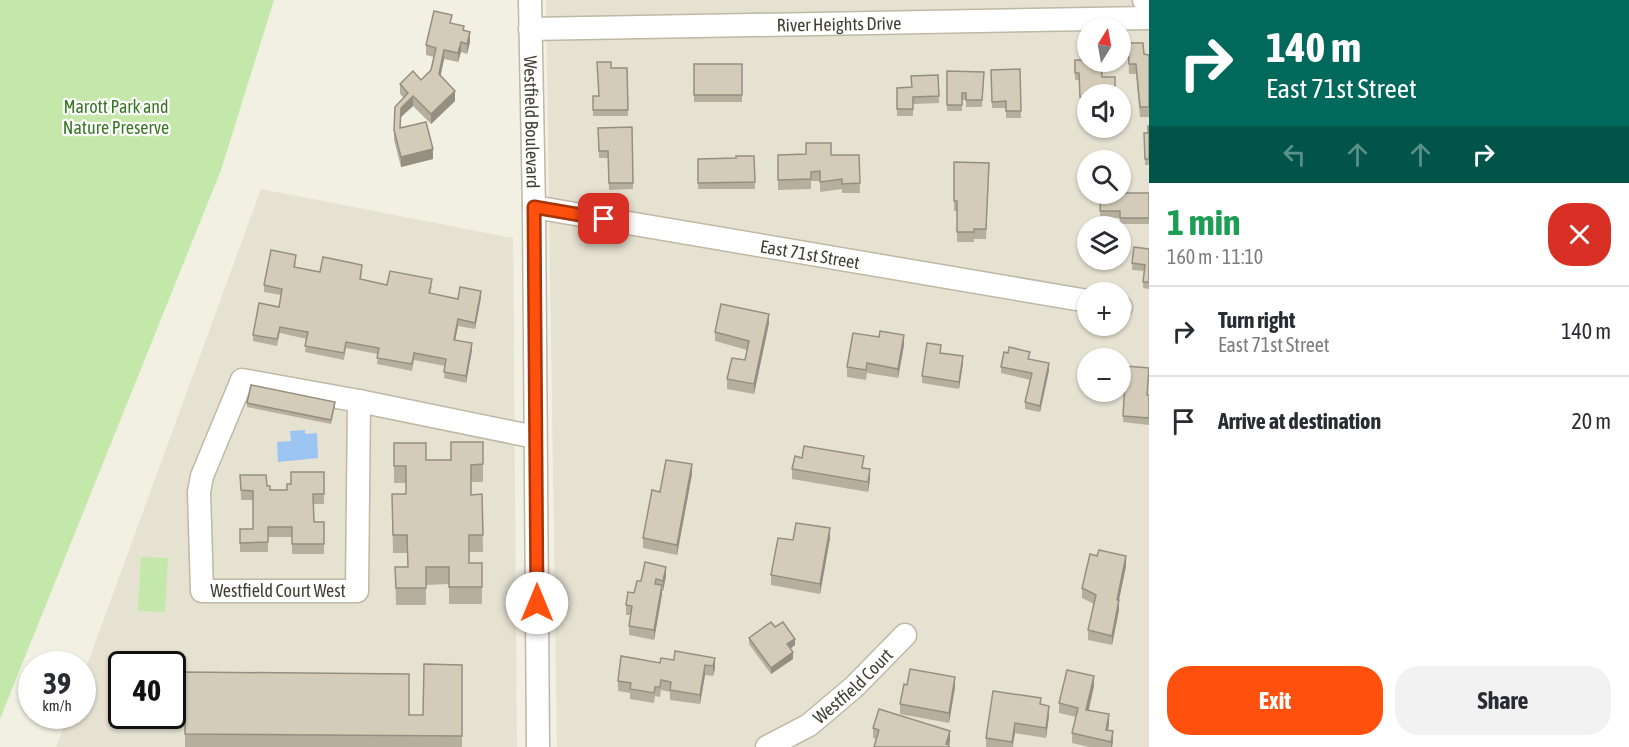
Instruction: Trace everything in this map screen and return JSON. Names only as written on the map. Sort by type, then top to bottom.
[{"type":"street","name":"Westfield Boulevard","points":[[530,0],[538,747]]},
{"type":"street","points":[[1144,0],[1149,4]]},
{"type":"street","name":"River Heights Drive","points":[[530,29],[1149,18]]},
{"type":"street","name":"East 71st Street","points":[[534,207],[1077,299]]},
{"type":"street","name":"Westfield Court West","points":[[359,401],[357,591],[202,591],[200,492],[202,476],[242,380],[359,401],[535,437]]},
{"type":"street","name":"Westfield Court","points":[[767,747],[809,725],[854,687],[905,635]]},
{"type":"shaded area","points":[[546,0],[1149,0],[1149,747],[557,747]]},
{"type":"shaded area","points":[[261,189],[513,238],[517,747],[56,747],[63,729],[96,729],[96,651],[92,651]]},
{"type":"green space","name":"Marott Park and Nature Preserve","points":[[0,0],[274,0],[221,170],[27,651],[18,651],[18,674],[0,719]]},
{"type":"green space","points":[[141,557],[168,558],[165,612],[138,611]]},
{"type":"water","points":[[305,430],[305,434],[317,433],[318,458],[278,462],[277,442],[291,441],[290,431]]},
{"type":"building","points":[[434,11],[452,15],[450,23],[464,26],[463,30],[470,32],[467,44],[461,42],[458,53],[444,50],[439,74],[455,91],[431,114],[413,96],[401,108],[400,128],[426,122],[433,149],[401,157],[394,130],[395,107],[408,93],[400,84],[413,71],[421,80],[431,70],[436,48],[426,45]]},
{"type":"building","points":[[1131,43],[1143,43],[1144,54],[1149,55],[1149,107],[1140,107],[1136,64],[1131,64]]},
{"type":"building","points":[[1075,60],[1077,60],[1077,72],[1102,72],[1102,77],[1115,77],[1115,84],[1079,84],[1079,73],[1075,73]]},
{"type":"building","points":[[597,62],[611,62],[611,68],[627,68],[628,110],[593,110],[593,96],[599,96]]},
{"type":"building","points":[[694,64],[742,64],[742,95],[694,95]]},
{"type":"building","points":[[1020,69],[1021,111],[1006,111],[1006,101],[992,102],[991,70]]},
{"type":"building","points":[[947,71],[984,72],[982,100],[966,100],[966,93],[962,93],[962,105],[947,105]]},
{"type":"building","points":[[938,75],[939,96],[913,97],[913,109],[897,109],[897,88],[912,87],[911,76]]},
{"type":"building","points":[[1148,126],[1149,159],[1145,159],[1144,133],[1148,133]]},
{"type":"building","points":[[632,127],[633,183],[609,183],[608,151],[599,151],[598,128]]},
{"type":"building","points":[[806,143],[831,143],[831,155],[859,155],[860,183],[842,184],[842,179],[820,182],[820,171],[811,172],[811,179],[778,180],[778,155],[806,154]]},
{"type":"building","points":[[736,156],[754,156],[755,182],[698,183],[698,159],[736,158]]},
{"type":"building","points":[[954,162],[989,163],[986,229],[957,232]]},
{"type":"building","points":[[1131,193],[1149,193],[1149,218],[1120,216],[1120,211],[1100,211],[1100,204],[1131,204]]},
{"type":"building","points":[[1134,247],[1149,249],[1149,282],[1143,282],[1145,265],[1132,263]]},
{"type":"building","points":[[271,250],[296,255],[294,267],[320,272],[323,257],[362,265],[360,279],[387,285],[390,271],[432,279],[429,293],[458,299],[460,287],[481,291],[475,323],[458,319],[454,340],[472,343],[466,376],[444,372],[446,359],[414,353],[412,364],[377,358],[379,348],[346,342],[344,353],[305,346],[308,332],[280,327],[277,339],[253,335],[259,303],[279,307],[282,289],[264,285]]},
{"type":"building","points":[[721,304],[769,314],[754,384],[727,379],[732,358],[745,360],[749,341],[715,332]]},
{"type":"building","points":[[880,331],[904,335],[898,369],[867,363],[866,370],[847,367],[853,333],[879,337]]},
{"type":"building","points":[[927,343],[941,345],[940,353],[963,356],[959,382],[922,376]]},
{"type":"building","points":[[1009,347],[1030,352],[1028,359],[1049,363],[1040,406],[1025,402],[1032,373],[1001,367],[1004,352],[1008,353]]},
{"type":"building","points":[[1131,366],[1149,368],[1147,395],[1149,395],[1149,418],[1123,416],[1124,402],[1131,402]]},
{"type":"building","points":[[251,385],[335,402],[331,420],[247,403]]},
{"type":"building","points":[[451,442],[483,442],[483,464],[471,465],[471,495],[482,494],[483,535],[469,535],[469,563],[482,563],[482,587],[449,587],[449,567],[426,567],[426,588],[396,588],[395,567],[408,567],[407,535],[393,535],[392,494],[406,494],[406,466],[394,466],[394,443],[426,443],[426,460],[451,460]]},
{"type":"building","points":[[804,446],[864,456],[862,468],[870,469],[868,482],[792,469],[795,456],[802,458]]},
{"type":"building","points":[[666,460],[692,464],[677,545],[643,538],[652,490],[660,492]]},
{"type":"building","points":[[291,472],[324,472],[324,494],[313,494],[314,522],[324,522],[324,544],[292,544],[292,527],[268,527],[268,542],[240,543],[240,529],[253,529],[253,491],[241,490],[240,475],[266,475],[267,486],[270,486],[270,490],[287,490],[287,484],[291,484]]},
{"type":"building","points":[[796,523],[830,528],[820,584],[771,575],[778,538],[793,540]]},
{"type":"building","points":[[1099,550],[1126,556],[1112,636],[1088,630],[1096,595],[1082,588],[1090,554],[1097,556]]},
{"type":"building","points":[[645,562],[666,567],[663,581],[656,579],[655,584],[662,585],[654,630],[629,626],[632,606],[626,605],[628,592],[634,593],[637,581],[641,581]]},
{"type":"building","points":[[771,622],[775,627],[783,622],[795,639],[787,644],[793,652],[771,668],[749,638]]},
{"type":"building","points":[[675,651],[715,658],[713,666],[705,665],[700,695],[670,690],[671,682],[661,680],[660,687],[655,687],[654,693],[630,689],[631,683],[618,681],[621,656],[660,663],[661,658],[674,660]]},
{"type":"building","points":[[424,664],[462,665],[462,736],[185,734],[186,672],[409,674],[409,715],[423,715]]},
{"type":"building","points":[[910,669],[955,677],[949,713],[900,704]]},
{"type":"building","points":[[1067,670],[1094,676],[1086,710],[1109,714],[1106,730],[1113,731],[1111,742],[1072,733],[1078,708],[1059,703]]},
{"type":"building","points":[[993,691],[1041,698],[1040,704],[1049,706],[1046,728],[1015,723],[1012,742],[986,738]]},
{"type":"building","points":[[879,709],[950,731],[946,744],[949,747],[874,747],[879,730],[873,728]]},
{"type":"route","points":[[537,603],[534,207],[604,219]]}]
